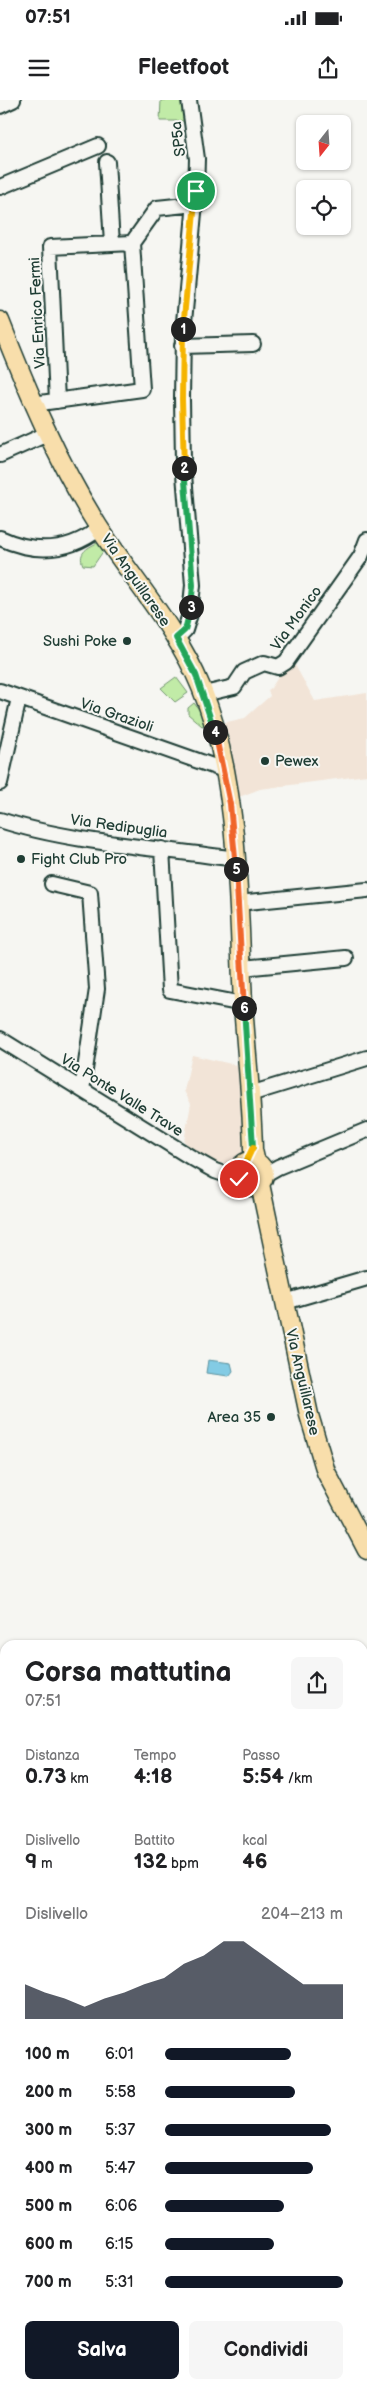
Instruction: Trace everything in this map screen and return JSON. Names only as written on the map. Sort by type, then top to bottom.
[{"type":"main road","name":"Via Anguillarese","points":[[0,321],[33,404],[66,473],[100,528],[176,638],[204,694],[224,770],[235,859],[250,1094],[252,1170],[265,1206],[309,1415],[326,1472],[367,1550]]},
{"type":"street","points":[[0,106],[13,100]]},
{"type":"street","name":"SP5a","points":[[176,638],[185,630],[190,614],[193,585],[183,462],[182,346],[195,204],[197,159],[189,100]]},
{"type":"street","points":[[0,187],[98,146]]},
{"type":"street","points":[[107,162],[112,244]]},
{"type":"street","points":[[33,404],[142,389],[132,243],[157,208],[195,204]]},
{"type":"street","name":"Via Enrico Fermi","points":[[57,401],[50,247],[132,243]]},
{"type":"street","points":[[182,346],[253,344]]},
{"type":"street","points":[[0,454],[47,434]]},
{"type":"street","points":[[0,538],[14,545],[38,550],[85,540],[100,528]]},
{"type":"street","name":"Via Monico","points":[[204,694],[234,687],[244,672],[264,662],[278,667],[286,662],[361,556],[367,540]]},
{"type":"street","name":"Via Grazioli","points":[[0,691],[224,770]]},
{"type":"street","points":[[0,782],[19,698]]},
{"type":"street","name":"Via Redipuglia","points":[[0,820],[32,829],[235,859]]},
{"type":"street","points":[[162,849],[170,990],[243,1004]]},
{"type":"street","points":[[52,884],[90,893],[97,989],[82,1090]]},
{"type":"street","points":[[238,903],[367,890]]},
{"type":"street","points":[[242,968],[346,958]]},
{"type":"street","name":"Via Ponte Valle Trave","points":[[0,1039],[192,1158],[252,1170]]},
{"type":"street","points":[[250,1094],[367,1058]]},
{"type":"street","points":[[252,1170],[367,1130]]},
{"type":"street","points":[[285,1302],[367,1278]]},
{"type":"shaded area","points":[[291,658],[315,701],[367,693],[367,775],[260,789],[239,797],[222,723],[245,718],[270,696],[268,690]]},
{"type":"shaded area","points":[[192,1055],[240,1066],[246,1143],[242,1156],[233,1163],[215,1163],[193,1151],[184,1141],[191,1104],[184,1091]]},
{"type":"green space","points":[[161,100],[185,100],[189,121],[160,121]]},
{"type":"green space","points":[[99,542],[104,550],[93,566],[83,565],[83,553]]},
{"type":"green space","points":[[176,677],[188,693],[175,702],[161,688]]},
{"type":"green space","points":[[194,703],[200,711],[205,710],[209,723],[202,726],[188,714],[188,708]]},
{"type":"water","points":[[208,1360],[231,1363],[233,1371],[229,1376],[206,1373]]},
{"type":"place","name":"Sushi Poke","points":[[127,641]]},
{"type":"place","name":"Pewex","points":[[265,761]]},
{"type":"place","name":"Fight Club Pro","points":[[21,859]]},
{"type":"place","name":"Area 35","points":[[271,1417]]},
{"type":"route","points":[[196,191],[182,346],[183,462],[193,585],[190,614],[185,630],[176,638],[204,694],[216,734],[230,804],[240,924],[243,1004],[253,1150],[239,1169],[239,1179]]}]
